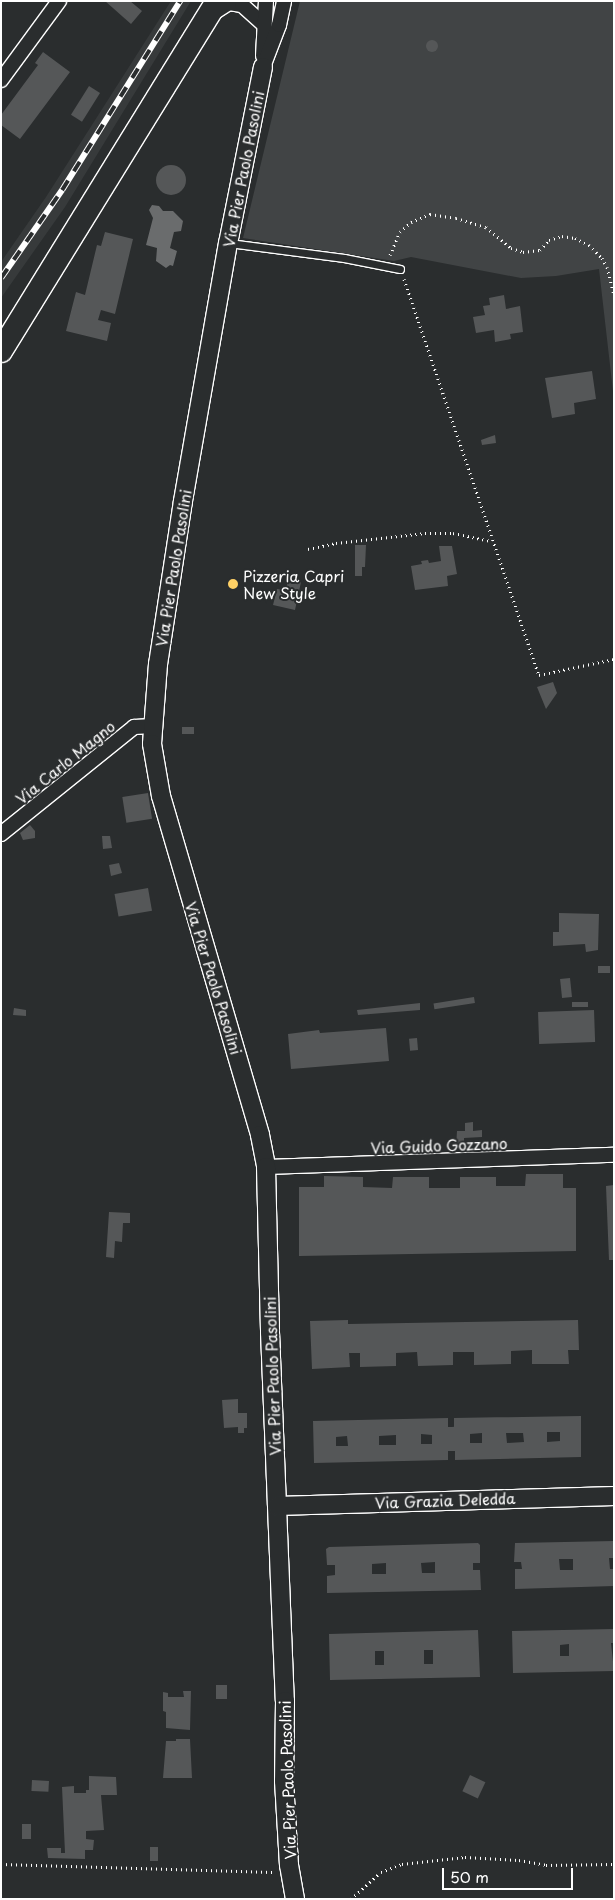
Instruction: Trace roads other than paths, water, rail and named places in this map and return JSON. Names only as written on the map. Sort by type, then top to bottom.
[{"type":"main road","points":[[1,351],[212,9]]},
{"type":"street","points":[[1,80],[59,1]]},
{"type":"street","name":"Via Pier Paolo Pasolini","points":[[263,67],[266,1]]},
{"type":"street","name":"Via Pier Paolo Pasolini","points":[[284,1],[279,24],[263,67],[228,243],[183,501],[158,664],[153,726],[155,768],[161,796],[260,1135],[266,1167],[285,1701],[284,1781],[289,1865],[295,1899]]},
{"type":"street","points":[[212,9],[229,3],[242,5],[264,25]]},
{"type":"street","name":"Via Carlo Magno","points":[[1,834],[134,727],[153,726]]},
{"type":"street","name":"Via Guido Gozzano","points":[[266,1167],[614,1155]]},
{"type":"street","name":"Via Grazia Deledda","points":[[277,1506],[614,1496]]},
{"type":"lane","points":[[228,243],[379,264],[400,269]]},
{"type":"railway","points":[[1,278],[62,190],[180,1]]},
{"type":"place","name":"Pizzeria Capri New Style","points":[[233,584]]}]
